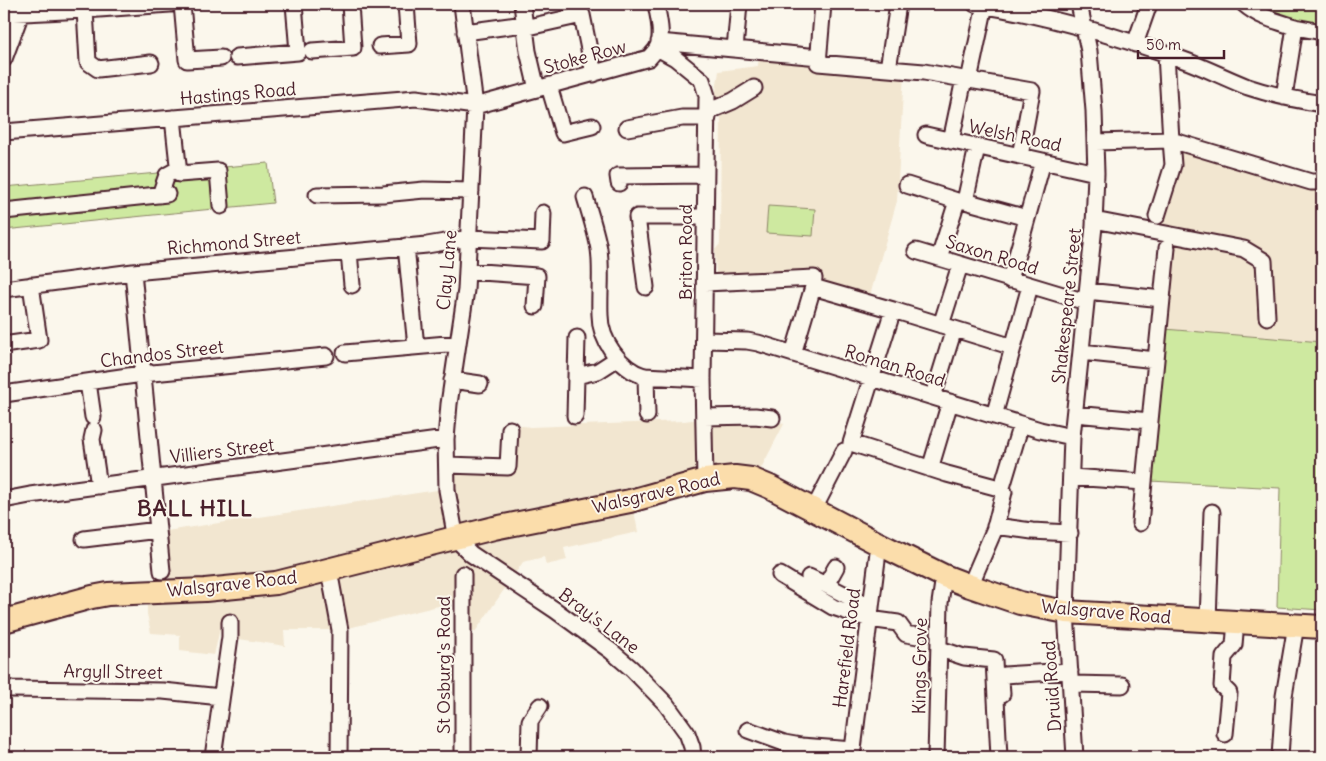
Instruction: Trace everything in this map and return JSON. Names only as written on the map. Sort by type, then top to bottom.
[{"type":"highway","name":"Walsgrave Road","points":[[4,621],[108,594],[205,590],[268,584],[456,539],[494,528],[630,501],[705,480],[731,477],[751,479],[770,486],[944,576],[1020,603],[1066,612],[1322,627]]},
{"type":"street","points":[[4,14],[29,10],[84,10],[170,4]]},
{"type":"street","points":[[182,4],[187,60],[221,58]]},
{"type":"street","points":[[237,56],[298,52],[294,4]]},
{"type":"street","points":[[312,50],[353,48],[350,4]]},
{"type":"street","points":[[380,46],[409,44],[406,4]]},
{"type":"street","name":"Clay Lane","points":[[456,539],[447,490],[446,439],[467,271],[476,106],[462,4]]},
{"type":"street","points":[[522,4],[524,26],[543,88],[562,133],[592,126]]},
{"type":"street","points":[[656,4],[660,31],[658,45],[735,49],[819,57]]},
{"type":"street","points":[[735,49],[739,4]]},
{"type":"street","points":[[823,4],[818,63],[924,72],[1032,91],[1020,156]]},
{"type":"street","points":[[888,69],[898,4]]},
{"type":"street","points":[[951,141],[967,80],[980,4],[1011,9],[1083,27],[1166,54],[1250,87],[1284,97],[1322,104]]},
{"type":"street","name":"Shakespeare Street","points":[[1066,612],[1072,437],[1094,220],[1096,173],[1089,51],[1080,4]]},
{"type":"street","points":[[1135,44],[1149,4]]},
{"type":"street","points":[[1244,4],[1254,13],[1275,21],[1322,32]]},
{"type":"street","points":[[4,59],[29,10]]},
{"type":"street","points":[[84,10],[88,62],[98,69],[151,63]]},
{"type":"street","points":[[465,32],[524,26],[582,15],[594,74]]},
{"type":"street","points":[[1284,97],[1295,27]]},
{"type":"street","name":"Stoke Row","points":[[476,106],[649,58],[658,45]]},
{"type":"street","name":"Briton Road","points":[[658,45],[702,80],[707,96],[703,379],[705,480]]},
{"type":"street","points":[[1157,216],[1173,165],[1166,54]]},
{"type":"street","points":[[627,128],[707,115],[754,88]]},
{"type":"street","name":"Hastings Road","points":[[4,132],[416,98],[476,106]]},
{"type":"street","points":[[173,118],[179,174],[218,171],[221,206]]},
{"type":"street","name":"Welsh Road","points":[[926,135],[1096,173]]},
{"type":"street","points":[[1095,142],[1171,140],[1310,182],[1322,182]]},
{"type":"street","points":[[939,258],[961,201],[977,147]]},
{"type":"street","points":[[1010,280],[1043,161]]},
{"type":"street","points":[[4,211],[164,194],[167,175],[178,170]]},
{"type":"street","points":[[619,184],[618,176],[705,175]]},
{"type":"street","points":[[907,185],[1027,218]]},
{"type":"street","points":[[317,195],[383,194],[424,190],[471,191]]},
{"type":"street","points":[[585,197],[599,250],[600,321],[608,342],[618,358],[632,371],[646,376],[703,379]]},
{"type":"street","name":"Richmond Street","points":[[4,289],[133,272],[349,252],[469,238],[542,241],[543,213]]},
{"type":"street","points":[[646,287],[637,217],[705,217]]},
{"type":"street","points":[[1094,220],[1244,249],[1264,261],[1267,317]]},
{"type":"street","points":[[406,246],[416,347]]},
{"type":"street","points":[[1140,523],[1167,248]]},
{"type":"street","name":"Saxon Road","points":[[916,251],[1030,286],[1086,296],[1162,298]]},
{"type":"street","points":[[349,252],[352,285]]},
{"type":"street","points":[[934,397],[960,265]]},
{"type":"street","points":[[467,271],[537,276],[535,306]]},
{"type":"street","points":[[133,272],[162,571]]},
{"type":"street","points":[[705,283],[814,278],[793,354]]},
{"type":"street","points":[[10,344],[39,340],[31,285]]},
{"type":"street","points":[[994,416],[1030,286]]},
{"type":"street","points":[[813,287],[1013,347]]},
{"type":"street","points":[[893,310],[851,443],[930,469],[996,488],[1001,487]]},
{"type":"street","points":[[575,416],[577,338]]},
{"type":"street","name":"Roman Road","points":[[705,340],[747,341],[1021,424],[1072,437]]},
{"type":"street","points":[[345,353],[458,343]]},
{"type":"street","points":[[1081,352],[1156,360]]},
{"type":"street","name":"Chandos Street","points":[[4,392],[142,374],[326,356]]},
{"type":"street","points":[[576,376],[598,371],[618,358]]},
{"type":"street","points":[[646,376],[647,415]]},
{"type":"street","points":[[452,380],[480,384]]},
{"type":"street","points":[[88,382],[94,423],[92,439],[99,486]]},
{"type":"street","points":[[930,469],[950,402]]},
{"type":"street","points":[[1075,414],[1150,421]]},
{"type":"street","points":[[704,416],[772,418]]},
{"type":"street","points":[[970,586],[995,526],[1004,492],[1001,487],[1021,424]]},
{"type":"street","points":[[447,466],[508,467],[510,429]]},
{"type":"street","name":"Villiers Street","points":[[4,500],[446,439]]},
{"type":"street","points":[[814,509],[844,451]]},
{"type":"street","points":[[1071,477],[1144,482]]},
{"type":"street","points":[[1208,620],[1212,512]]},
{"type":"street","points":[[995,526],[1032,531],[1070,533]]},
{"type":"street","points":[[84,539],[158,530]]},
{"type":"street","name":"Bray's Lane","points":[[456,539],[471,554],[555,610],[611,651],[632,669],[666,704],[687,733],[693,757]]},
{"type":"street","name":"Harefield Road","points":[[853,754],[879,544]]},
{"type":"street","points":[[826,585],[836,566]]},
{"type":"street","points":[[329,570],[340,630],[339,757]]},
{"type":"street","name":"St Osburg's Road","points":[[463,574],[463,757]]},
{"type":"street","points":[[780,575],[833,608],[870,613],[898,623],[906,634],[918,636]]},
{"type":"street","name":"Kings Grove","points":[[936,757],[940,603],[944,576]]},
{"type":"street","points":[[809,577],[826,585],[870,613]]},
{"type":"street","name":"Druid Road","points":[[1066,612],[1076,757]]},
{"type":"street","points":[[1224,734],[1228,693],[1222,686],[1224,657],[1234,644],[1236,621]]},
{"type":"street","points":[[213,757],[230,637],[230,622]]},
{"type":"street","points":[[1280,757],[1284,696],[1296,625]]},
{"type":"street","points":[[940,649],[964,657],[994,660],[999,757]]},
{"type":"street","points":[[1008,757],[1002,679],[1004,675],[1070,677],[1122,685]]},
{"type":"street","name":"Argyll Street","points":[[4,687],[11,689],[163,691],[221,697]]},
{"type":"street","points":[[529,757],[530,720],[540,706]]},
{"type":"street","points":[[748,730],[784,743],[853,754]]},
{"type":"shaded area","points":[[759,54],[904,72],[897,201],[869,299],[815,285],[716,277],[715,250],[720,244],[721,102],[715,97],[719,71],[758,66]]},
{"type":"shaded area","points":[[1170,144],[1322,187],[1322,342],[1164,329],[1169,229],[1156,224],[1171,168]]},
{"type":"shaded area","points":[[715,417],[770,419],[784,424],[755,480],[630,501],[638,532],[564,548],[567,560],[546,565],[544,557],[523,562],[475,632],[463,630],[463,600],[340,630],[284,630],[285,646],[239,639],[239,621],[234,616],[224,617],[214,655],[180,651],[180,635],[151,633],[147,614],[147,601],[168,600],[169,578],[156,578],[153,533],[444,489],[447,469],[505,469],[516,425],[530,427],[684,421]]},
{"type":"green space","points":[[1241,4],[1322,4],[1322,34]]},
{"type":"green space","points":[[268,163],[273,203],[4,230],[4,187]]},
{"type":"green space","points":[[768,206],[815,209],[813,236],[766,233]]},
{"type":"green space","points":[[1164,329],[1322,342],[1322,610],[1277,607],[1280,488],[1150,481]]},
{"type":"district","name":"BALL HILL","points":[[195,508]]}]
